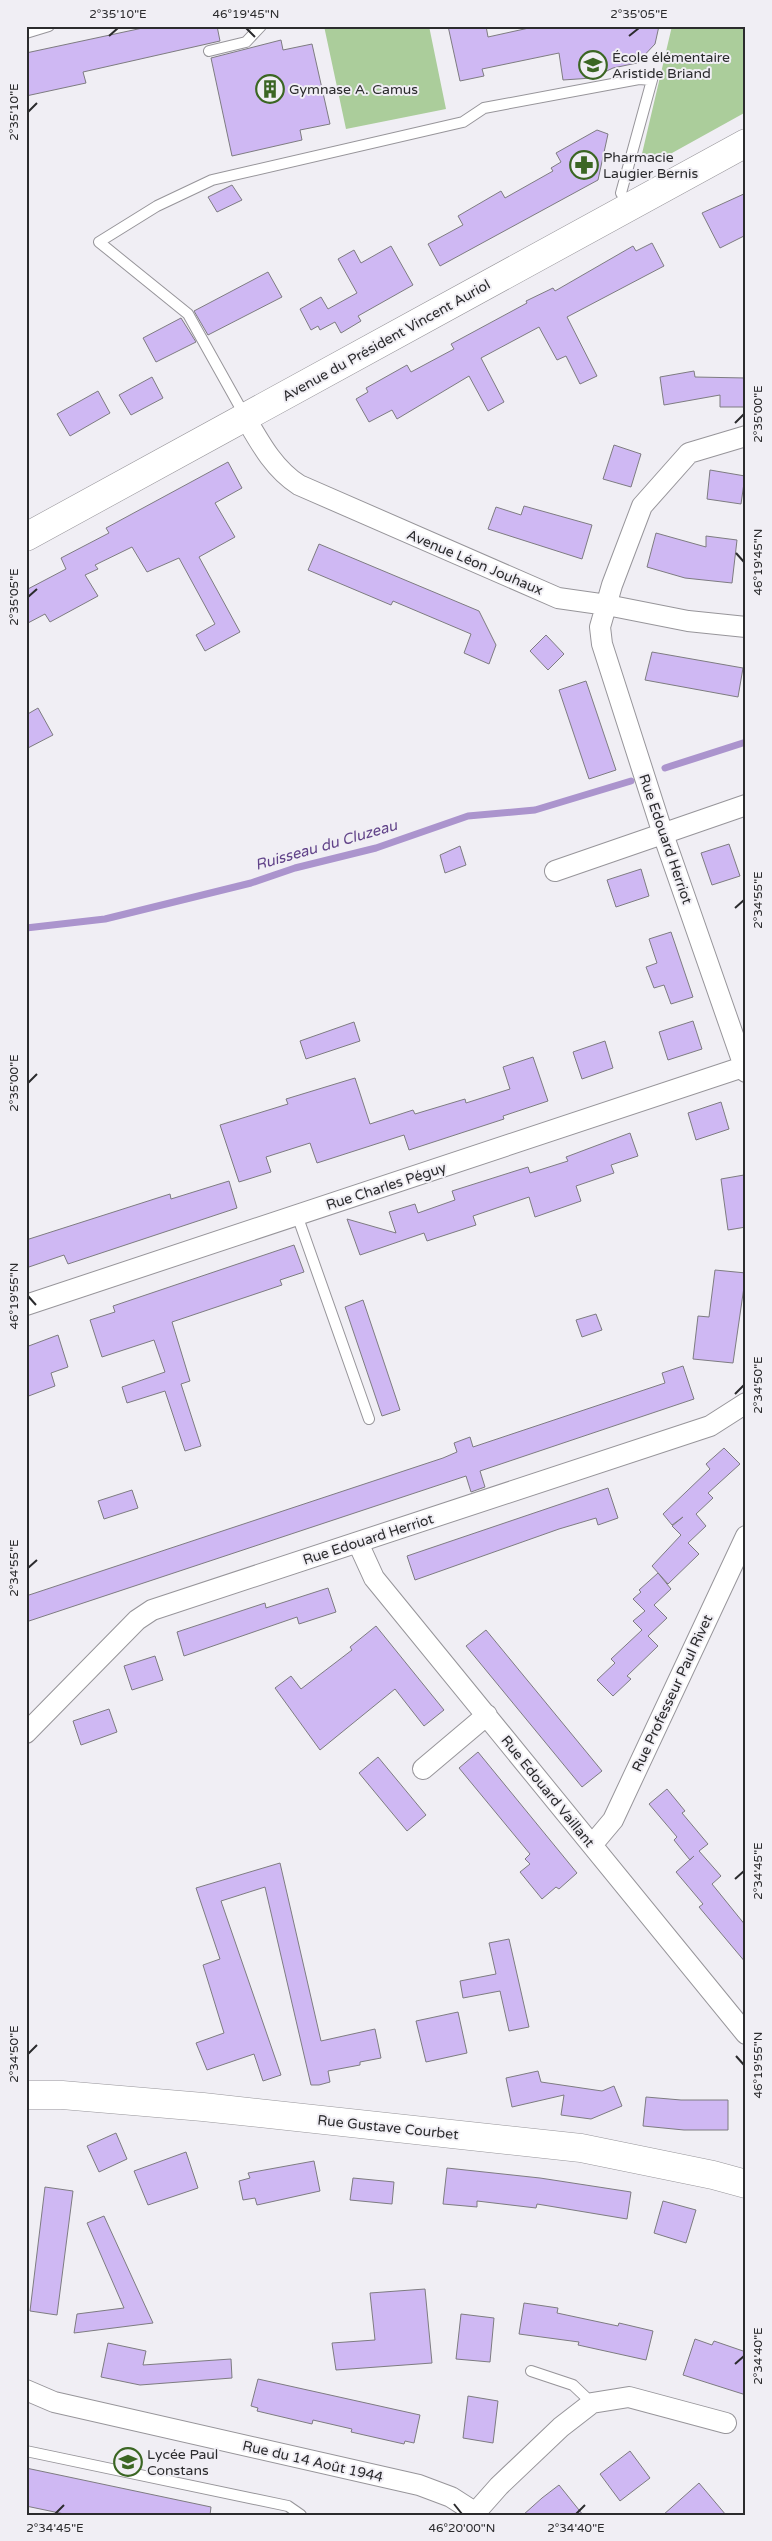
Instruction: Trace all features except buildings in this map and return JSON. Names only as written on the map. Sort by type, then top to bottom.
[{"type":"main road","name":"Avenue du Président Vincent Auriol","points":[[26,537],[746,143]]},
{"type":"main road","name":"Rue Gustave Courbet","points":[[26,2095],[62,2095],[203,2107],[580,2148],[744,2182]]},
{"type":"street","name":"Avenue Léon Jouhaux","points":[[245,417],[261,445],[284,476],[299,485],[558,598],[607,605],[688,621],[746,627]]},
{"type":"street","name":"Rue Edouard Herriot","points":[[745,1068],[663,834],[602,644],[600,627],[642,506],[689,453],[746,436]]},
{"type":"street","points":[[555,871],[746,805]]},
{"type":"street","name":"Rue Charles Péguy","points":[[26,1305],[745,1068]]},
{"type":"street","name":"Rue Edouard Herriot","points":[[26,1733],[137,1620],[152,1610],[710,1426],[746,1403]]},
{"type":"street","name":"Rue Professeur Paul Rivet","points":[[592,1845],[613,1820],[746,1536]]},
{"type":"street","name":"Rue Edouard Vaillant","points":[[358,1542],[374,1578],[746,2034]]},
{"type":"street","points":[[423,1769],[487,1715]]},
{"type":"street","name":"Rue du 14 Août 1944","points":[[26,2390],[54,2402],[418,2485],[451,2497],[478,2513]]},
{"type":"street","points":[[478,2513],[499,2486],[554,2433],[592,2403],[629,2397],[726,2423]]},
{"type":"lane","points":[[26,33],[49,26]]},
{"type":"lane","points":[[209,51],[246,42],[261,26]]},
{"type":"lane","points":[[245,417],[188,314],[99,242],[157,206],[212,180],[463,122],[484,108],[639,79],[652,80],[621,192],[629,207]]},
{"type":"lane","points":[[297,1215],[369,1419]]},
{"type":"lane","points":[[531,2371],[573,2385],[592,2403]]},
{"type":"lane","points":[[26,2451],[288,2506],[301,2515]]},
{"type":"green space","points":[[324,26],[429,26],[446,109],[346,129]]},
{"type":"green space","points":[[672,26],[746,26],[746,112],[654,163],[641,158]]},
{"type":"waterway","name":"Ruisseau du Cluzeau","points":[[665,768],[746,742]]},
{"type":"waterway","name":"Ruisseau du Cluzeau","points":[[26,928],[105,919],[251,883],[295,868],[376,848],[468,816],[535,810],[631,781]]},
{"type":"place","name":"École élémentaire Aristide Briand","points":[[593,65]]},
{"type":"place","name":"Gymnase A. Camus","points":[[270,89]]},
{"type":"place","name":"Pharmacie Laugier Bernis","points":[[584,165]]},
{"type":"place","name":"Lycée Paul Constans","points":[[128,2462]]}]
